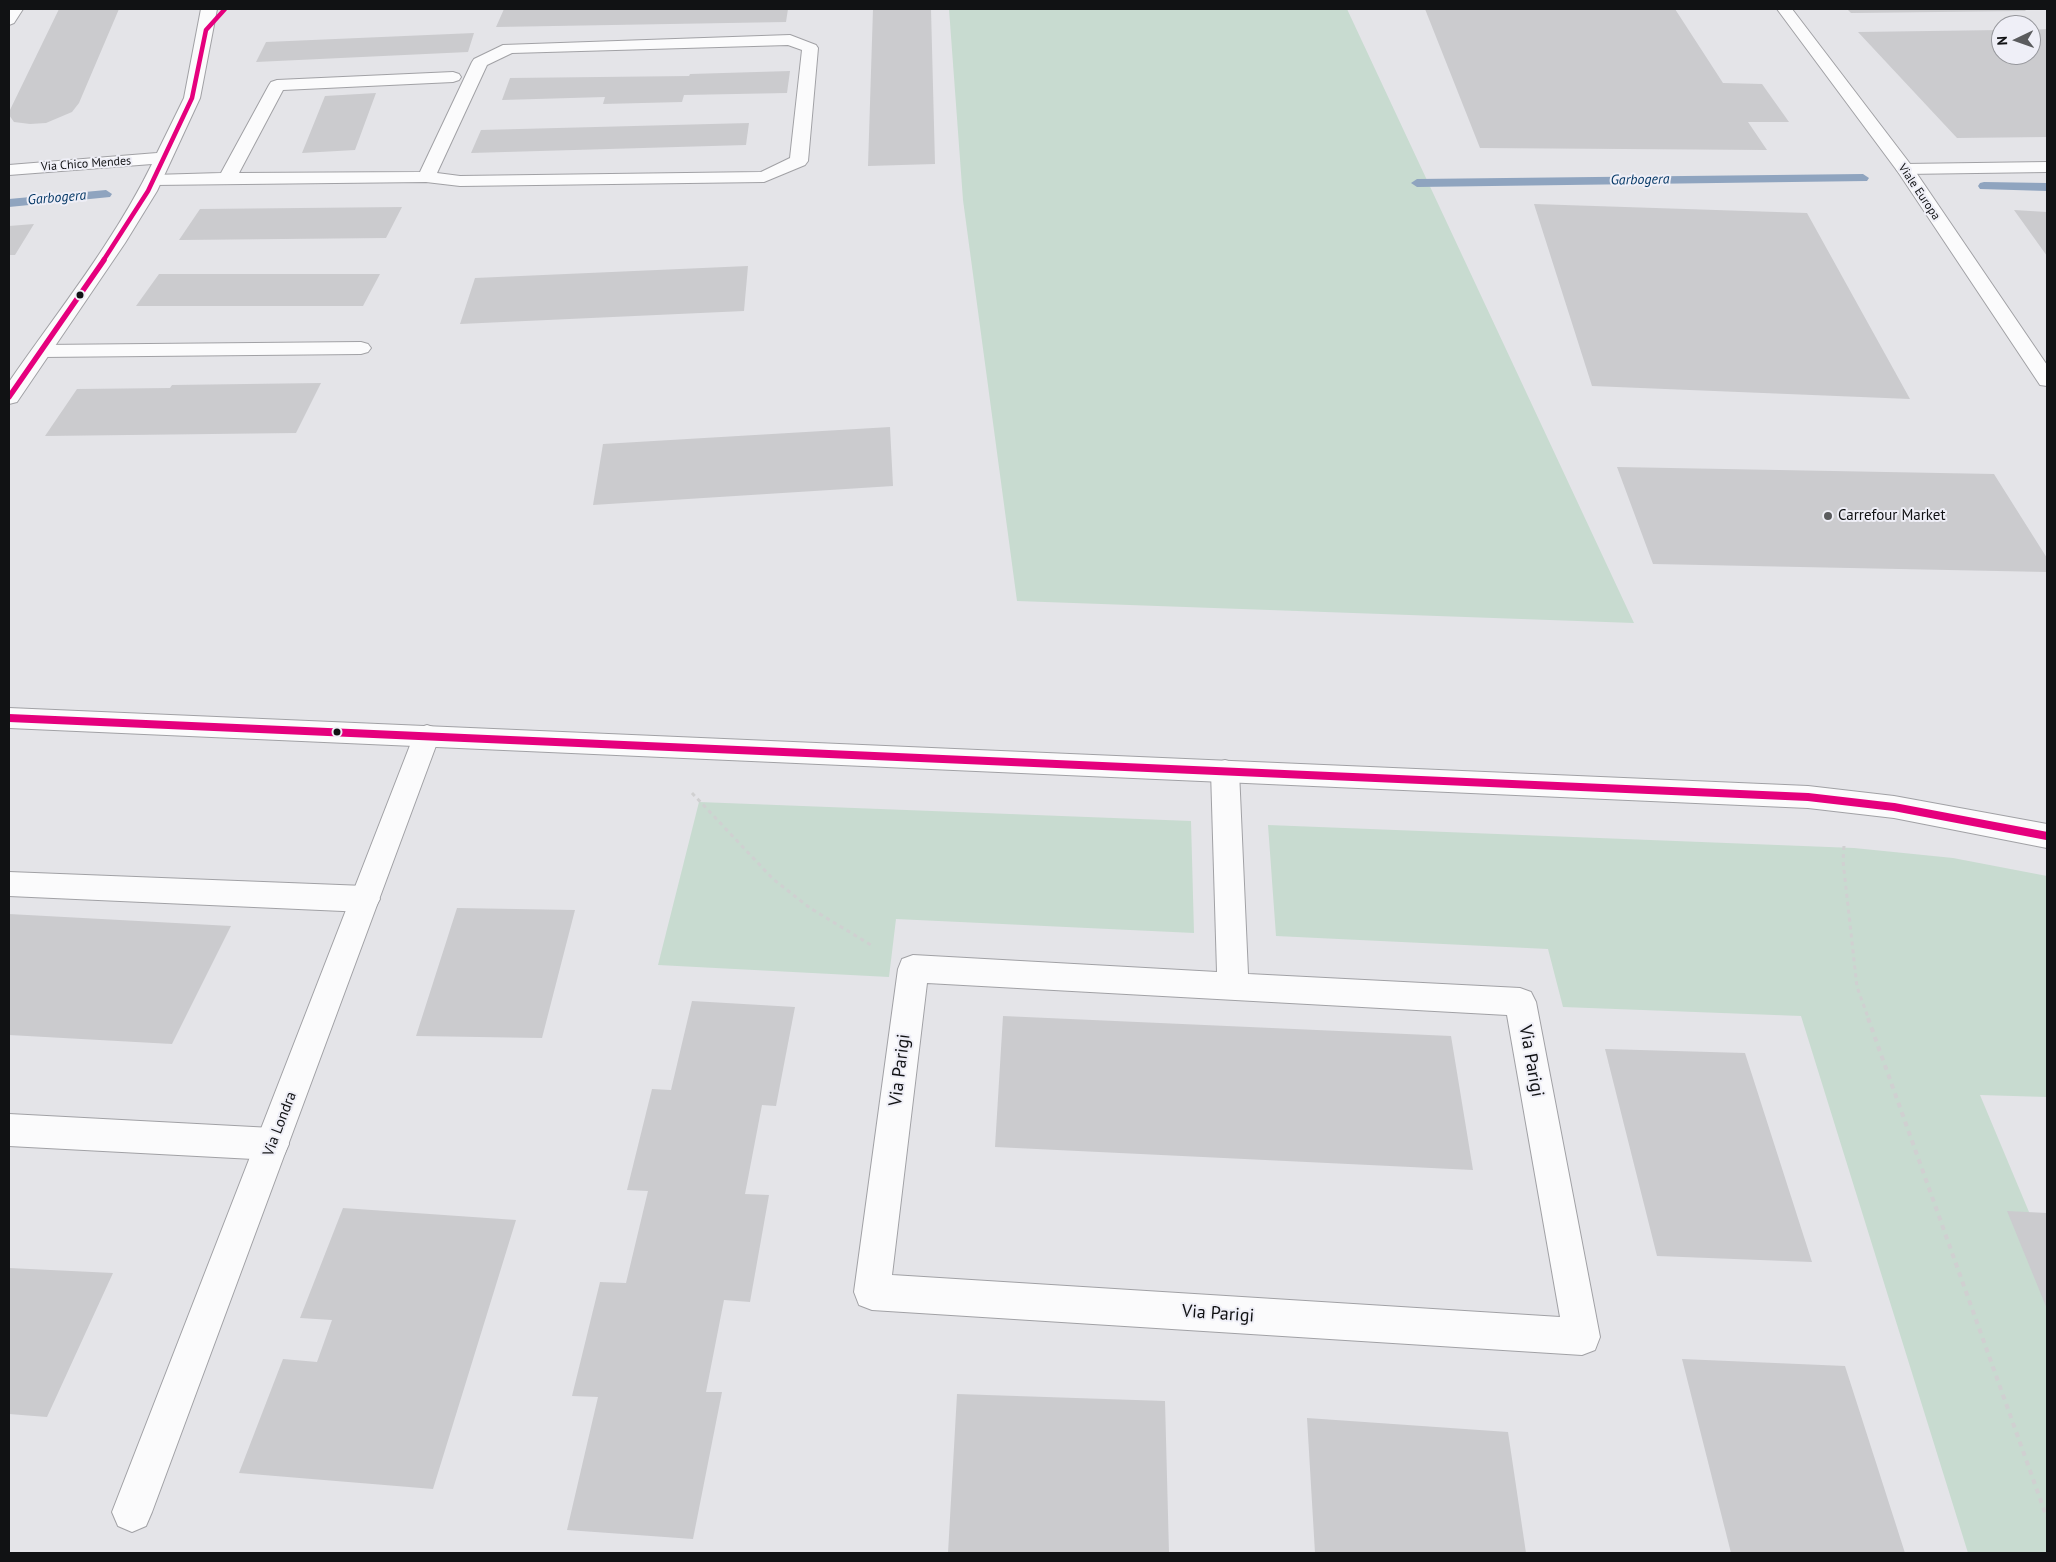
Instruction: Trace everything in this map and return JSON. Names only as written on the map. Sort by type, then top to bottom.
[{"type":"street","points":[[9,20],[15,9]]},
{"type":"street","points":[[9,397],[116,242],[153,180],[192,98],[209,9]]},
{"type":"street","points":[[206,30],[225,9]]},
{"type":"street","name":"Viale Europa","points":[[1784,9],[1905,169],[2047,380]]},
{"type":"street","points":[[153,180],[426,177],[460,181],[764,177],[798,162],[810,48],[790,40],[509,48],[480,62],[426,177]]},
{"type":"street","points":[[227,178],[277,85],[453,77]]},
{"type":"street","name":"Via Chico Mendes","points":[[9,170],[163,158]]},
{"type":"street","points":[[1905,169],[2047,167]]},
{"type":"street","points":[[42,351],[361,348]]},
{"type":"street","points":[[9,718],[427,735],[1847,800],[2047,836]]},
{"type":"street","name":"Via Londra","points":[[132,1512],[427,735]]},
{"type":"street","points":[[1225,771],[1233,987]]},
{"type":"street","points":[[9,884],[365,900]]},
{"type":"street","name":"Via Parigi","points":[[913,969],[1233,987],[1520,1002],[1582,1337],[872,1292],[913,969]]},
{"type":"street","points":[[9,1130],[272,1144]]},
{"type":"path","points":[[644,745],[671,770],[773,879],[810,908],[913,969]]},
{"type":"path","points":[[1847,800],[1842,861],[1856,987],[2047,1518]]},
{"type":"green space","points":[[949,9],[1347,9],[1634,623],[1017,601],[963,200]]},
{"type":"green space","points":[[699,802],[1191,821],[1194,933],[896,919],[889,977],[658,965]]},
{"type":"green space","points":[[1268,825],[1854,848],[1953,858],[2047,876],[2047,1097],[1980,1095],[2047,1255],[2047,1553],[1968,1553],[1801,1016],[1563,1007],[1548,949],[1276,936]]},
{"type":"building","points":[[59,9],[119,9],[79,103],[72,112],[46,123],[14,122],[9,112]]},
{"type":"building","points":[[504,9],[788,9],[786,22],[496,27]]},
{"type":"building","points":[[873,9],[931,9],[935,164],[868,166]]},
{"type":"building","points":[[1425,9],[1675,9],[1723,83],[1762,84],[1789,122],[1748,122],[1767,150],[1480,148]]},
{"type":"building","points":[[1847,9],[2024,9],[2026,11],[1851,13]]},
{"type":"building","points":[[2041,29],[2047,29],[2047,137],[1957,138],[1858,32],[1991,30],[1991,65],[2041,65]]},
{"type":"building","points":[[474,33],[468,52],[256,62],[266,42]]},
{"type":"building","points":[[790,71],[787,93],[684,95],[682,102],[603,104],[605,97],[502,100],[510,78],[689,76],[690,74]]},
{"type":"building","points":[[376,93],[355,150],[302,153],[325,96]]},
{"type":"building","points":[[749,123],[746,145],[471,153],[481,130]]},
{"type":"building","points":[[1534,204],[1807,213],[1910,399],[1592,386]]},
{"type":"building","points":[[402,207],[386,238],[179,240],[200,209]]},
{"type":"building","points":[[2014,210],[2047,212],[2047,256]]},
{"type":"building","points":[[34,224],[15,255],[9,255],[9,226]]},
{"type":"building","points":[[748,266],[744,311],[460,324],[475,278]]},
{"type":"building","points":[[159,274],[380,274],[363,306],[136,306]]},
{"type":"building","points":[[321,383],[296,433],[45,436],[77,389],[170,388],[172,385]]},
{"type":"building","points":[[890,427],[893,486],[593,505],[603,444]]},
{"type":"building","name":"Carrefour Market","points":[[1617,467],[1994,474],[2047,558],[2047,572],[1653,564]]},
{"type":"building","points":[[457,908],[575,910],[542,1038],[416,1036]]},
{"type":"building","points":[[9,914],[231,926],[172,1044],[9,1035]]},
{"type":"building","points":[[692,1001],[795,1007],[776,1106],[762,1105],[745,1194],[769,1195],[750,1302],[724,1300],[706,1392],[722,1392],[693,1539],[567,1530],[598,1397],[572,1396],[600,1282],[626,1283],[648,1191],[627,1190],[652,1089],[671,1090]]},
{"type":"building","points":[[1003,1016],[1451,1036],[1473,1170],[995,1147]]},
{"type":"building","points":[[1605,1049],[1745,1053],[1812,1262],[1657,1256]]},
{"type":"building","points":[[343,1208],[516,1220],[433,1489],[239,1473],[283,1359],[317,1362],[332,1320],[300,1318]]},
{"type":"building","points":[[2007,1211],[2047,1213],[2047,1309]]},
{"type":"building","points":[[9,1268],[113,1273],[47,1417],[9,1414]]},
{"type":"building","points":[[1682,1359],[1845,1366],[1905,1553],[1731,1553]]},
{"type":"building","points":[[957,1394],[1165,1401],[1169,1553],[948,1553]]},
{"type":"building","points":[[1307,1418],[1508,1432],[1526,1553],[1315,1553]]},
{"type":"waterway","name":"Garbogera","points":[[1417,183],[1863,178]]},
{"type":"waterway","name":"Garbogera","points":[[1984,186],[2047,187]]},
{"type":"waterway","name":"Garbogera","points":[[9,203],[106,194]]},
{"type":"transit line","points":[[9,397],[116,243],[148,191],[192,98],[206,30],[225,9]]},
{"type":"transit line","points":[[9,718],[1808,797],[1894,807],[2047,836]]},
{"type":"place","name":"Carrefour Market","points":[[1828,516]]}]
